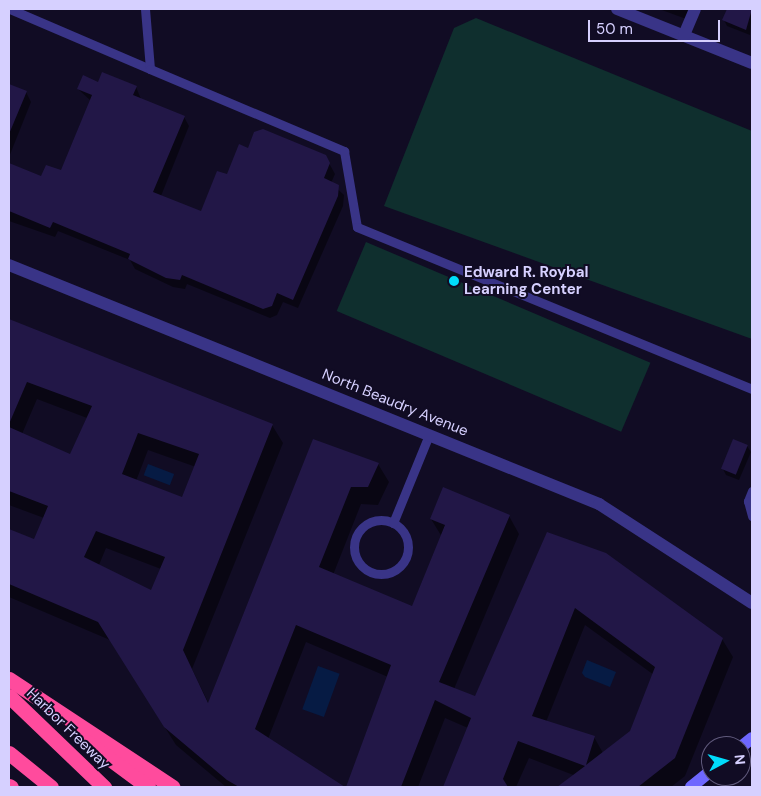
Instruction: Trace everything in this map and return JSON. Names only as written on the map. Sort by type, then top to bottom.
[{"type":"highway","points":[[9,679],[173,787]]},
{"type":"highway","points":[[9,684],[148,787]]},
{"type":"highway","name":"Harbor Freeway","points":[[9,696],[104,787]]},
{"type":"highway","points":[[9,753],[51,787]]},
{"type":"main road","points":[[691,787],[701,779]]},
{"type":"street","points":[[617,9],[752,63]]},
{"type":"street","points":[[684,35],[695,9]]},
{"type":"street","name":"North Beaudry Avenue","points":[[9,265],[599,504],[752,603]]},
{"type":"lane","points":[[10,9],[344,151],[357,227],[752,389]]},
{"type":"lane","points":[[144,9],[150,69]]},
{"type":"lane","points":[[393,522],[429,435]]},
{"type":"lane","points":[[752,491],[748,501],[752,516]]},
{"type":"lane","points":[[375,520],[393,522],[405,535],[405,560],[384,574],[366,570],[353,547],[359,530],[375,520]]},
{"type":"green space","points":[[476,18],[752,131],[752,339],[384,206],[454,28]]},
{"type":"green space","points":[[366,242],[650,363],[621,432],[337,311]]},
{"type":"water","points":[[148,464],[174,474],[170,485],[144,475]]},
{"type":"water","points":[[587,660],[616,672],[610,687],[585,677],[582,673]]},
{"type":"water","points":[[318,666],[340,674],[324,717],[302,709]]},
{"type":"building","points":[[727,9],[752,9],[746,30],[722,20]]},
{"type":"building","points":[[102,72],[137,86],[133,95],[185,116],[153,192],[201,211],[217,171],[227,174],[239,144],[248,148],[254,132],[263,129],[326,155],[330,163],[324,178],[339,185],[338,196],[293,300],[277,293],[272,306],[263,309],[182,275],[180,280],[166,278],[128,259],[130,254],[53,222],[50,228],[9,211],[9,163],[41,176],[46,165],[61,170],[92,95],[77,89],[83,75],[98,82]]},
{"type":"building","points":[[9,84],[27,91],[9,134]]},
{"type":"building","points":[[9,319],[273,424],[183,650],[208,703],[313,439],[379,463],[368,487],[351,487],[319,567],[412,606],[445,525],[430,519],[443,487],[510,515],[439,682],[475,696],[547,532],[606,553],[723,638],[675,758],[638,787],[557,787],[585,766],[518,741],[503,779],[508,787],[443,787],[471,718],[435,700],[401,787],[346,787],[391,665],[296,625],[255,729],[345,787],[239,787],[227,780],[164,727],[98,622],[9,584],[9,529],[34,539],[48,506],[9,491],[9,427],[70,454],[92,406],[27,382],[9,424]],"holes":[[[138,433],[199,454],[182,497],[122,474]],[[96,531],[165,557],[151,590],[84,557]],[[575,608],[655,667],[630,731],[586,765],[595,736],[532,716]]]},
{"type":"building","points":[[733,439],[748,445],[736,475],[721,469]]},
{"type":"place","name":"Edward R. Roybal Learning Center","points":[[454,281]]}]
